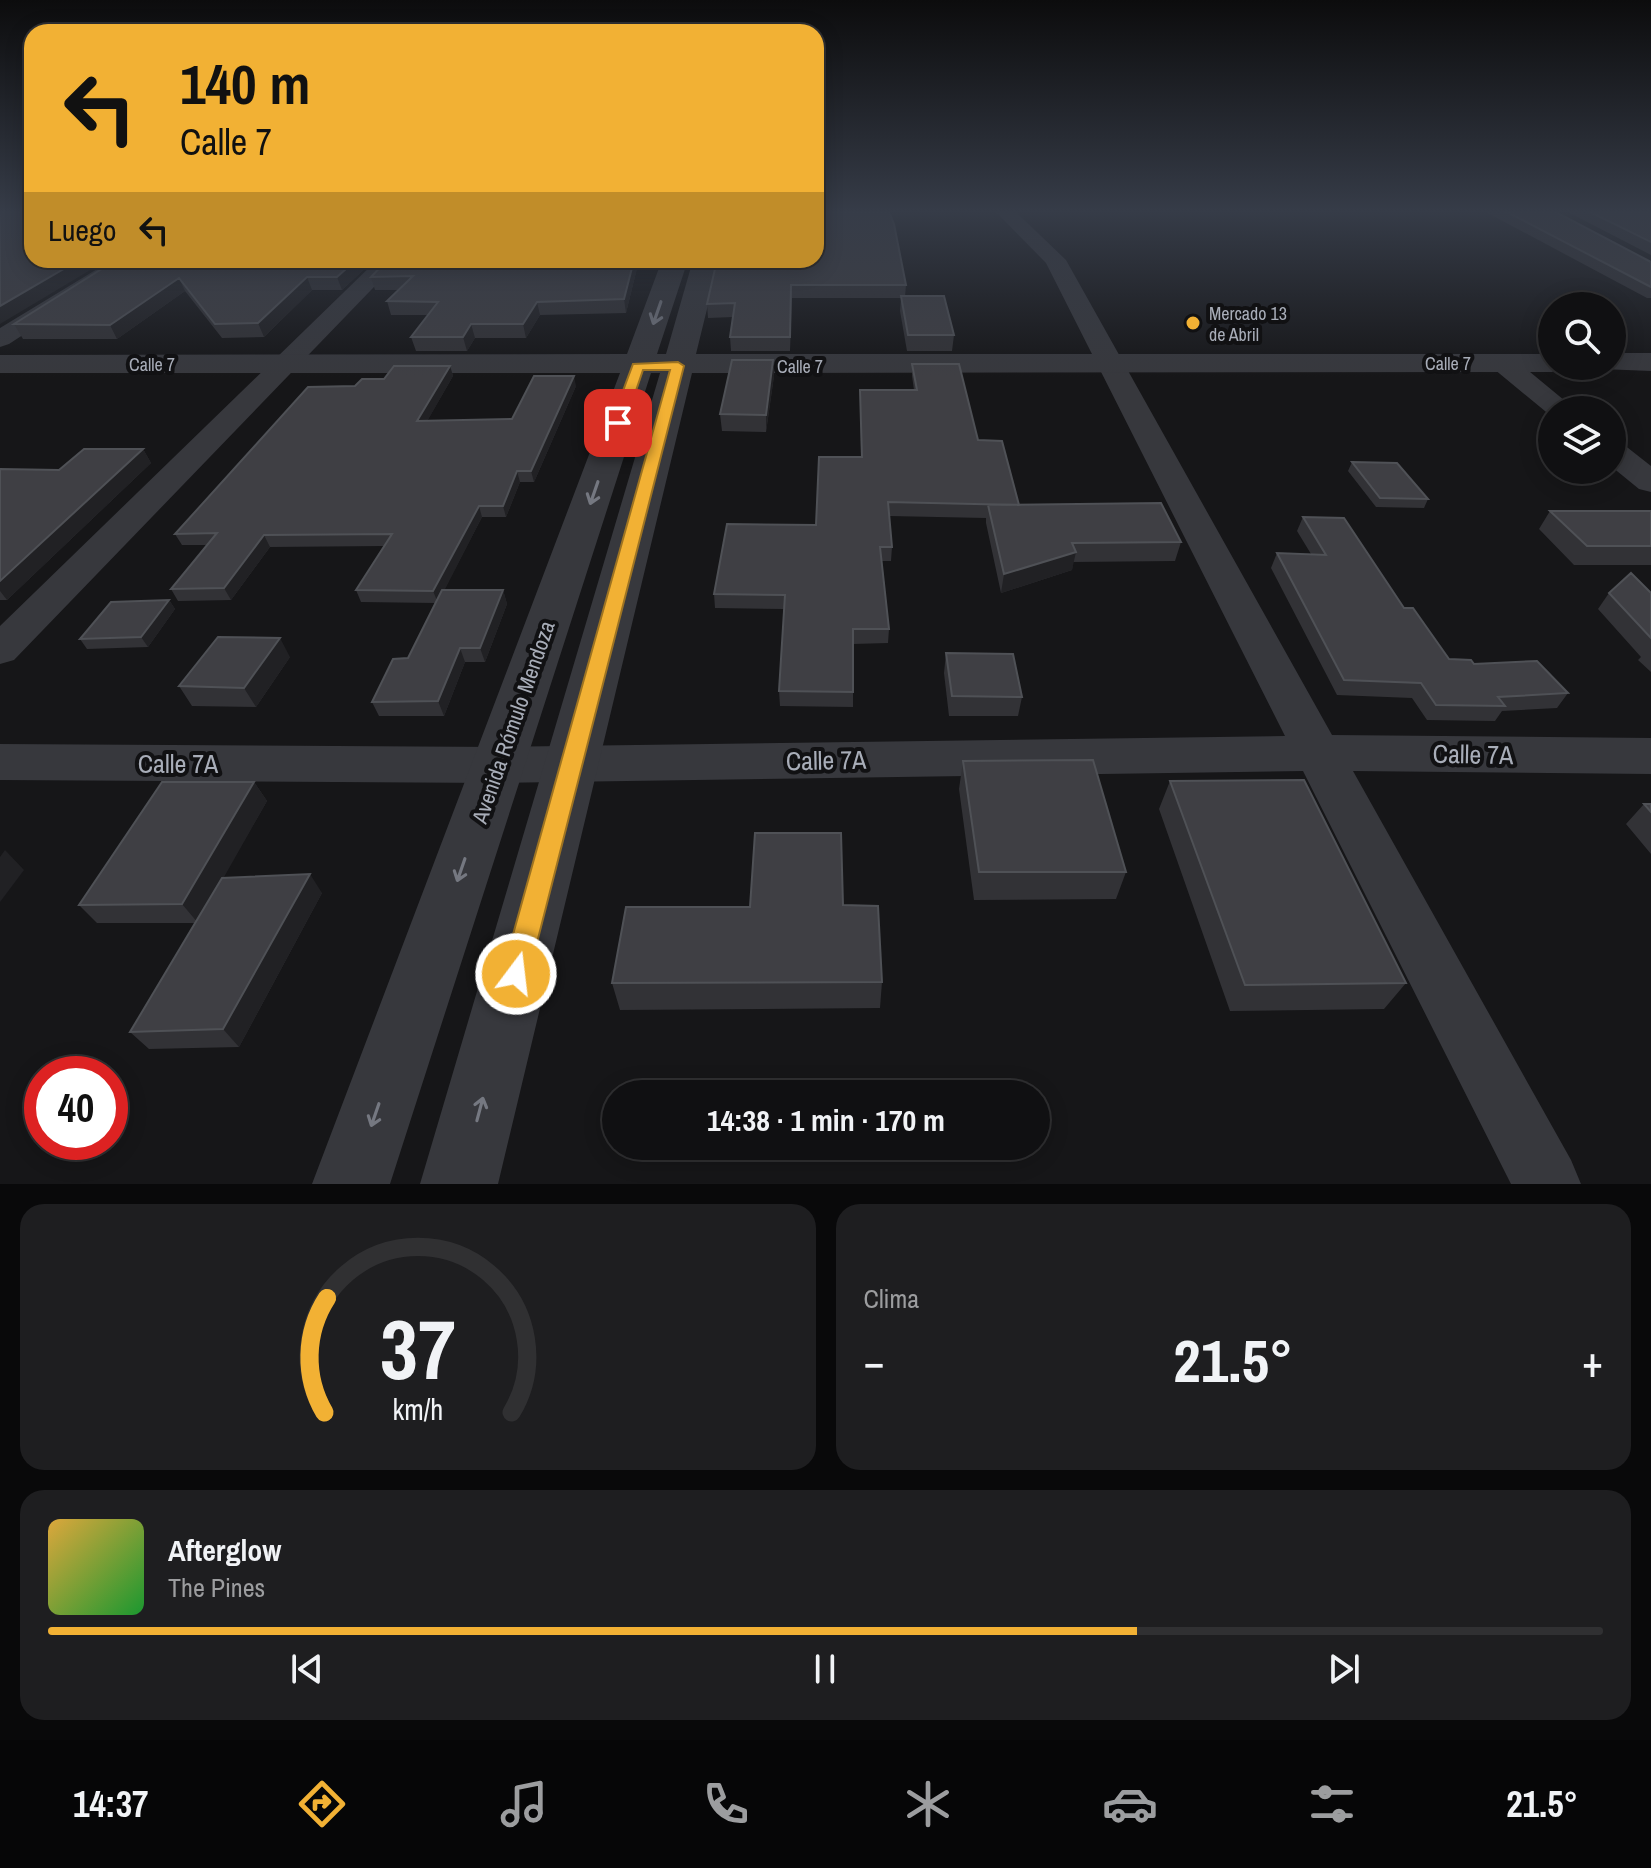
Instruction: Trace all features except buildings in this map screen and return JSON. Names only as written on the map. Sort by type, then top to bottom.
[{"type":"street","points":[[1058,266],[1547,1184]]},
{"type":"street","points":[[0,339],[114,268]]},
{"type":"street","points":[[0,650],[381,268]]},
{"type":"street","name":"Avenida Rómulo Mendoza","points":[[459,1184],[572,764],[658,366],[674,268]]},
{"type":"street","name":"Avenida Rómulo Mendoza","points":[[351,1184],[498,765],[658,366],[702,268]]},
{"type":"street","points":[[1626,362],[1651,362]]},
{"type":"street","points":[[1503,363],[1544,396]]},
{"type":"street","name":"Calle 7","points":[[0,364],[658,366],[1538,363]]},
{"type":"street","points":[[1626,462],[1651,482]]},
{"type":"street","name":"Calle 7A","points":[[0,762],[498,765],[1319,753],[1651,756]]},
{"type":"place","name":"Mercado 13 de Abril","points":[[1193,323]]},
{"type":"route","points":[[516,974],[678,366],[638,366],[618,423]]}]
